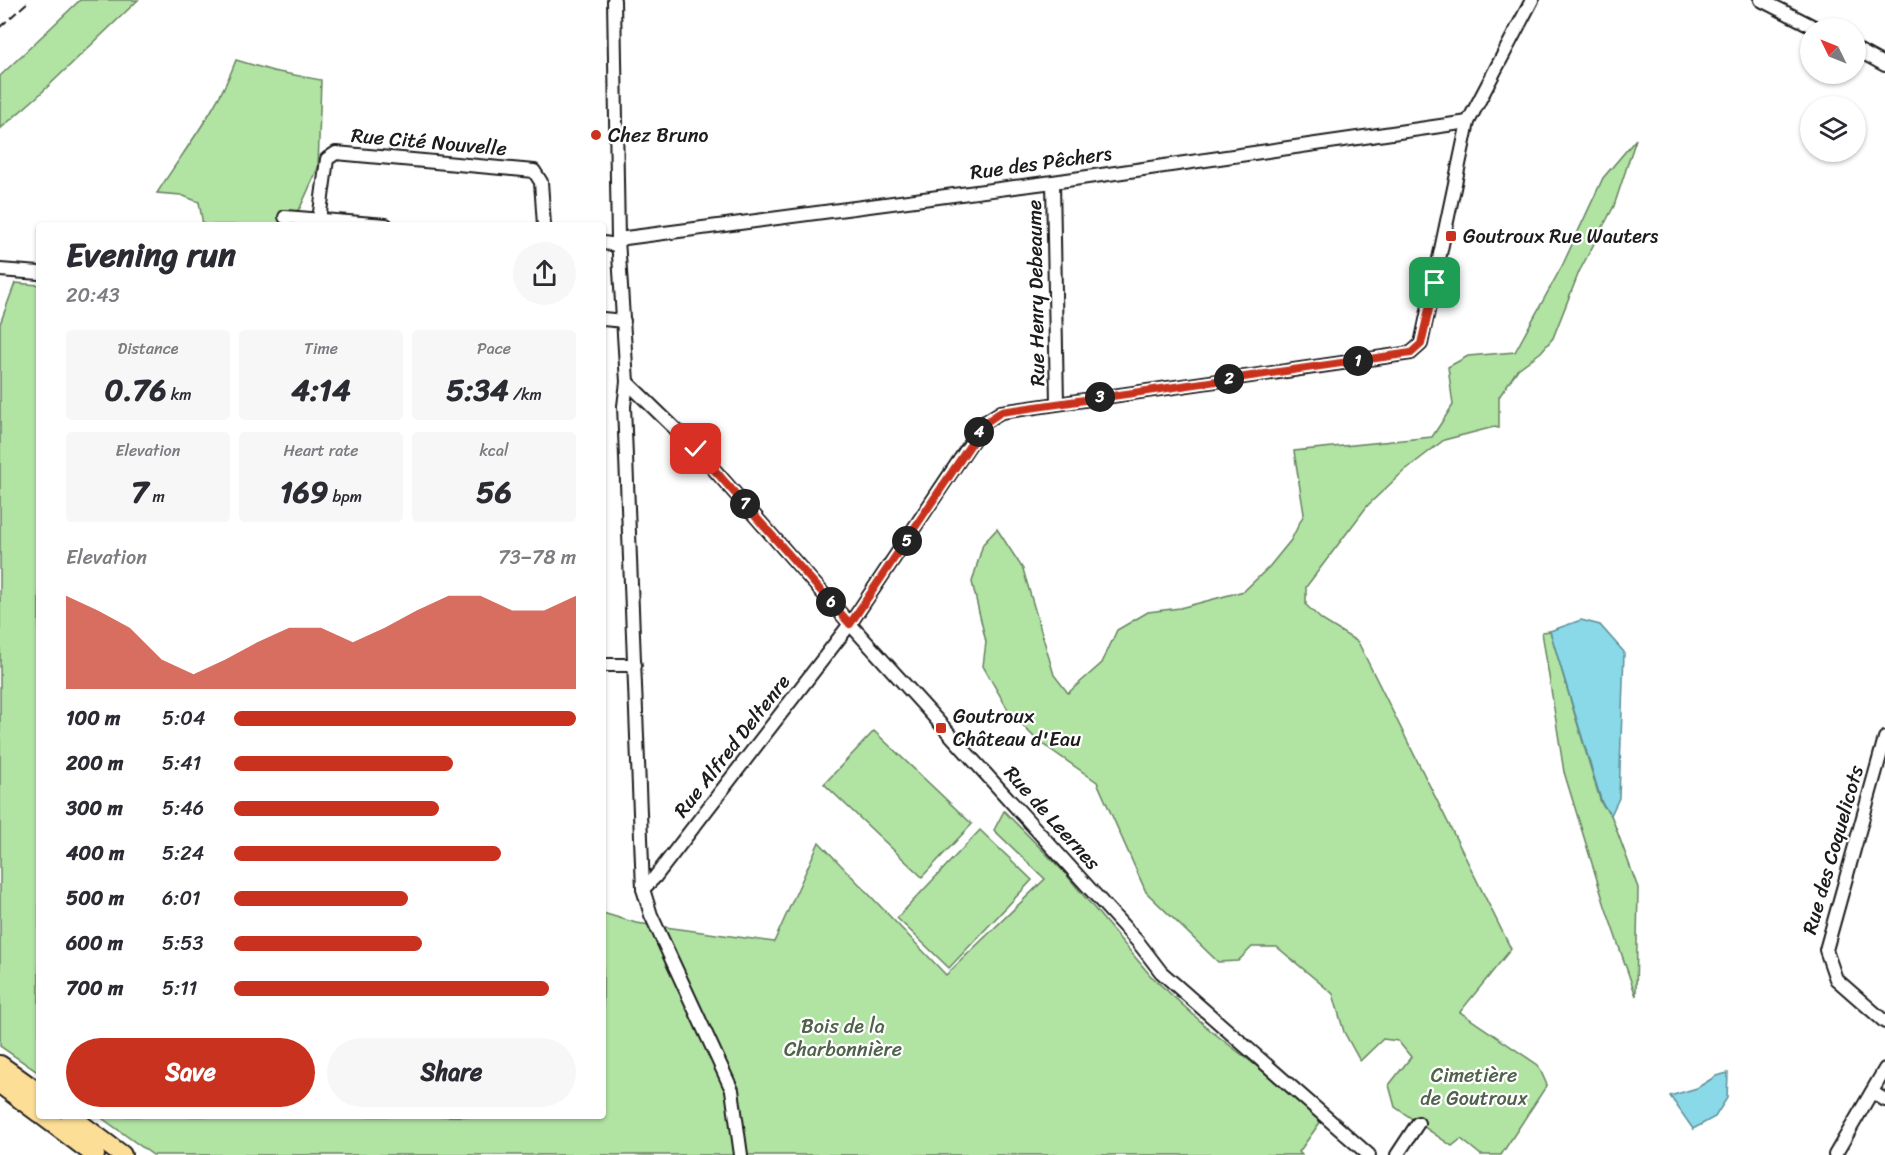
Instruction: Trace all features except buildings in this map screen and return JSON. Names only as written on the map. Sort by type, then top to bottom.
[{"type":"highway","points":[[0,1065],[36,1091]]},
{"type":"highway","points":[[0,1084],[36,1111]]},
{"type":"highway","points":[[47,1119],[95,1155]]},
{"type":"highway","points":[[74,1119],[122,1155]]},
{"type":"street","points":[[614,0],[618,242],[627,382],[624,406],[643,889],[651,915],[732,1090],[741,1155]]},
{"type":"street","points":[[1468,122],[1532,0]]},
{"type":"street","points":[[1761,0],[1800,20]]},
{"type":"street","points":[[1866,55],[1885,65]]},
{"type":"street","name":"Rue des Pêchers","points":[[618,242],[1468,122]]},
{"type":"street","name":"Rue Alfred Deltenre","points":[[643,889],[655,877],[850,624],[985,423],[1001,412],[1411,353],[1421,344],[1468,122]]},
{"type":"street","name":"Rue Cité Nouvelle","points":[[319,220],[327,159],[336,153],[534,171],[541,182],[544,222]]},
{"type":"street","name":"Rue Henry Debeaume","points":[[1053,182],[1058,404]]},
{"type":"street","points":[[285,217],[346,222]]},
{"type":"street","points":[[606,243],[618,242]]},
{"type":"street","points":[[0,270],[36,273]]},
{"type":"street","points":[[606,319],[624,321]]},
{"type":"street","name":"Rue de Leernes","points":[[627,382],[696,449],[850,624],[1138,942],[1161,972],[1369,1155]]},
{"type":"street","points":[[606,665],[635,665]]},
{"type":"street","name":"Rue des Coquelicots","points":[[1885,738],[1826,950],[1836,979],[1885,1022]]},
{"type":"street","points":[[1835,1155],[1885,1069]]},
{"type":"street","points":[[1872,1092],[1885,1100]]},
{"type":"street","points":[[1397,1155],[1418,1123]]},
{"type":"green space","points":[[80,0],[138,0],[38,96],[0,129],[0,76]]},
{"type":"green space","points":[[236,60],[273,71],[321,80],[318,168],[300,208],[284,222],[202,222],[199,202],[181,195],[157,193],[210,112]]},
{"type":"green space","name":"Cimetière de Goutroux","points":[[1636,139],[1614,206],[1579,272],[1553,338],[1541,352],[1518,369],[1499,397],[1499,428],[1494,427],[1444,440],[1404,471],[1368,505],[1306,587],[1306,605],[1322,620],[1358,642],[1511,949],[1460,1012],[1538,1065],[1547,1085],[1501,1155],[1481,1155],[1461,1139],[1452,1146],[1395,1107],[1389,1085],[1411,1057],[1398,1041],[1383,1039],[1360,1061],[1344,1032],[1333,994],[1277,947],[1252,947],[1238,961],[1218,962],[1146,892],[1097,782],[1037,740],[1010,713],[983,666],[986,642],[972,582],[983,544],[997,529],[1023,569],[1054,675],[1068,693],[1102,663],[1117,630],[1148,612],[1180,608],[1244,591],[1269,567],[1291,540],[1304,514],[1294,451],[1432,437],[1453,405],[1448,367],[1468,356],[1515,352],[1563,264],[1603,178]]},
{"type":"green space","points":[[15,283],[36,285],[36,1071],[0,1046],[0,324]]},
{"type":"green space","points":[[1550,631],[1601,803],[1611,815],[1638,888],[1636,996],[1605,906],[1564,772],[1542,632]]},
{"type":"green space","points":[[874,731],[972,824],[922,877],[824,784]]},
{"type":"green space","name":"Bois de la Charbonnière","points":[[1004,811],[1064,872],[1150,975],[1210,1030],[1321,1121],[1299,1152],[1302,1155],[153,1155],[103,1119],[606,1119],[606,914],[636,923],[774,942],[819,842],[946,975],[1045,879],[994,830]]},
{"type":"green space","points":[[980,830],[1032,880],[949,968],[897,918]]},
{"type":"water","points":[[1581,620],[1600,625],[1624,652],[1619,798],[1611,815],[1602,803],[1550,631]]},
{"type":"water","points":[[1728,1073],[1727,1098],[1715,1117],[1693,1129],[1670,1096],[1697,1088],[1716,1076]]},
{"type":"railway","points":[[0,27],[30,0]]},
{"type":"place","name":"Chez Bruno","points":[[596,135]]},
{"type":"place","name":"Goutroux Rue Wauters","points":[[1451,236]]},
{"type":"place","name":"Goutroux Château d'Eau","points":[[941,728]]},
{"type":"route","points":[[696,449],[850,624],[985,423],[1001,412],[1411,353],[1421,344],[1435,283]]}]
